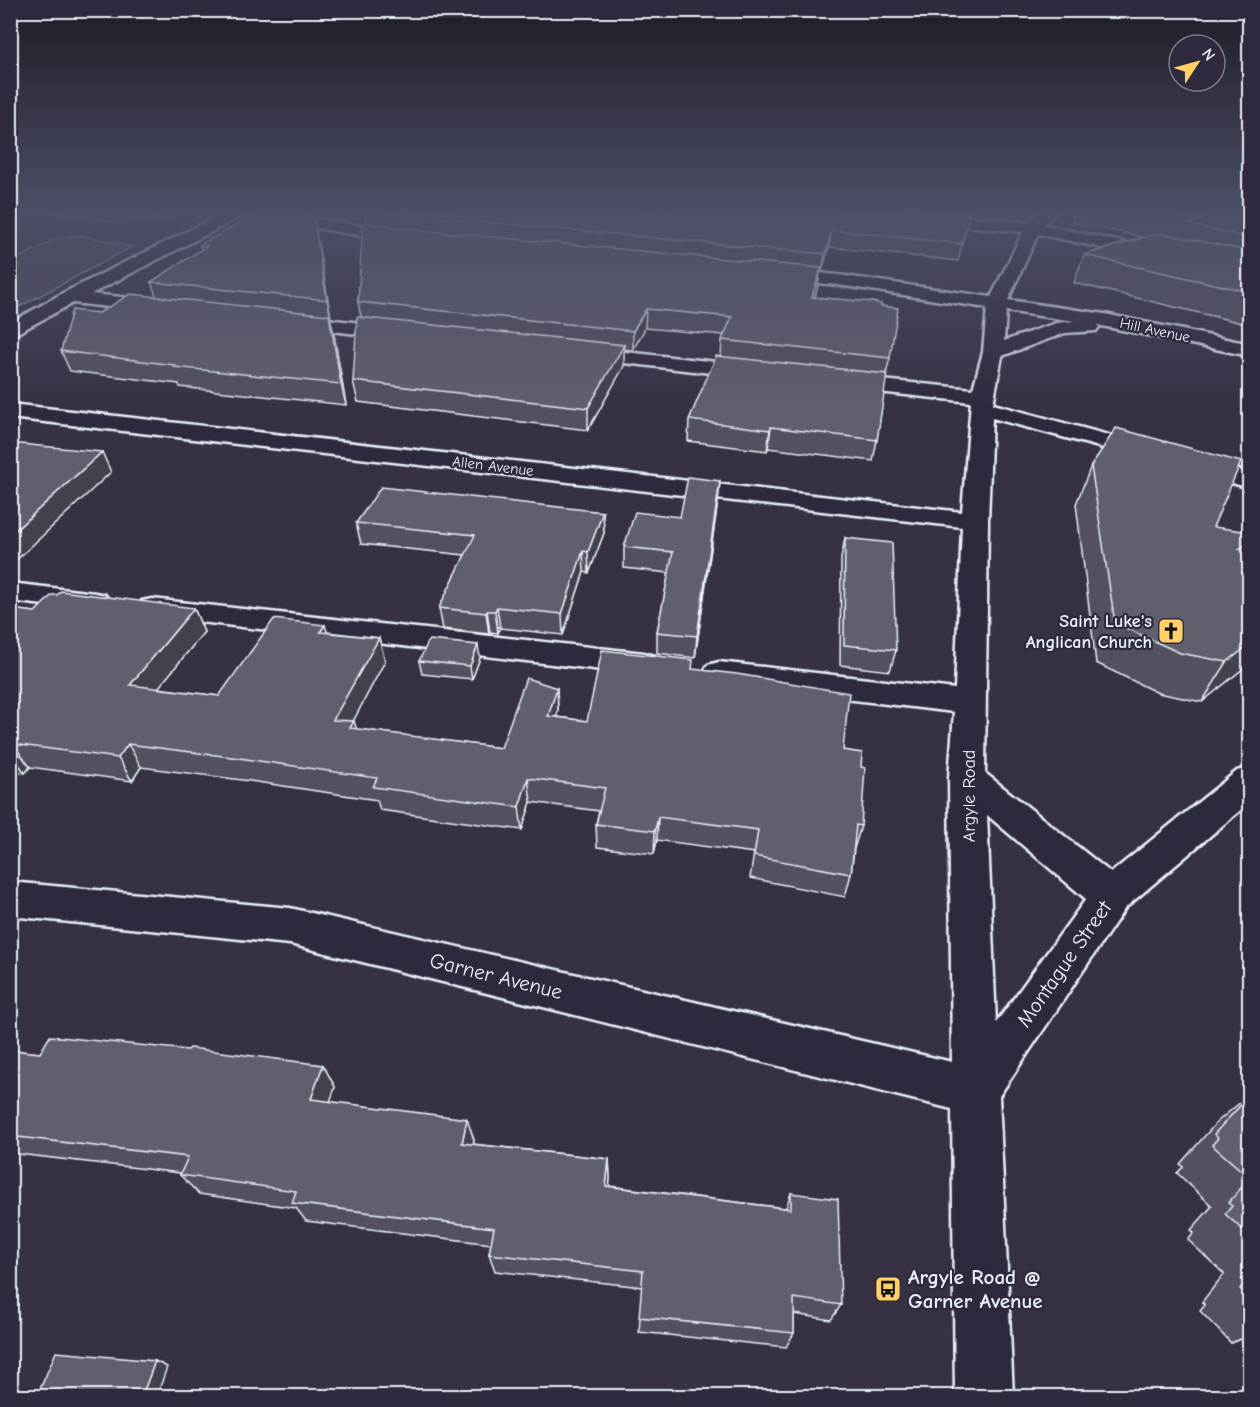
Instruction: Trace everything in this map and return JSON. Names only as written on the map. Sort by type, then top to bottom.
[{"type":"street","points":[[10,331],[110,277]]},
{"type":"street","name":"Hill Avenue","points":[[803,277],[997,303],[1139,326],[1250,350]]},
{"type":"street","name":"Argyle Road","points":[[984,1396],[967,778],[975,521],[982,403],[993,352],[997,303],[1010,277]]},
{"type":"street","points":[[70,297],[177,309]]},
{"type":"street","points":[[272,319],[414,335]]},
{"type":"street","points":[[993,352],[1063,327],[1139,326]]},
{"type":"street","points":[[556,350],[769,374]]},
{"type":"street","points":[[817,379],[982,403],[1250,481]]},
{"type":"street","name":"Allen Avenue","points":[[10,411],[975,521]]},
{"type":"street","points":[[10,592],[971,702]]},
{"type":"street","points":[[967,778],[1111,896]]},
{"type":"street","name":"Montague Street","points":[[975,1091],[1111,896],[1250,781]]},
{"type":"street","name":"Garner Avenue","points":[[10,899],[290,926],[975,1091]]},
{"type":"shaded area","points":[[11,277],[76,277],[11,311]]},
{"type":"building","points":[[159,277],[323,277],[327,300],[151,282]]},
{"type":"building","points":[[360,277],[818,277],[812,297],[873,302],[881,306],[898,308],[890,358],[722,340],[732,317],[646,309],[633,331],[358,302]]},
{"type":"building","points":[[1181,277],[1250,277],[1250,292]]},
{"type":"building","points":[[130,294],[329,315],[341,384],[173,367],[175,365],[61,351],[72,310],[99,313]]},
{"type":"building","points":[[357,317],[624,345],[588,408],[353,381]]},
{"type":"building","points":[[716,356],[887,374],[877,440],[689,420]]},
{"type":"building","points":[[1116,428],[1241,462],[1213,527],[1250,532],[1250,542],[1239,549],[1250,552],[1250,644],[1227,662],[1180,653],[1115,623],[1091,466]]},
{"type":"building","points":[[10,443],[102,452],[10,535]]},
{"type":"building","points":[[688,477],[720,481],[697,636],[657,632],[673,552],[624,547],[635,512],[680,517]]},
{"type":"building","points":[[381,487],[603,512],[588,552],[583,551],[562,614],[497,607],[495,611],[486,613],[439,608],[475,535],[356,523]]},
{"type":"building","points":[[845,538],[892,543],[896,650],[844,645]]},
{"type":"building","points":[[61,591],[194,608],[130,685],[219,696],[274,619],[325,625],[320,632],[379,638],[333,720],[354,721],[350,728],[501,748],[526,678],[557,688],[548,716],[587,721],[602,650],[693,660],[692,669],[737,674],[849,693],[843,750],[862,753],[861,767],[865,768],[861,826],[856,825],[851,874],[754,856],[758,830],[658,817],[655,831],[596,824],[605,788],[528,778],[519,807],[373,787],[377,778],[128,744],[118,758],[13,744],[10,747],[10,609],[35,612],[52,595],[57,595]]},
{"type":"building","points":[[429,640],[478,645],[470,666],[419,661]]},
{"type":"building","points":[[50,1036],[188,1050],[190,1048],[323,1065],[311,1099],[467,1119],[462,1143],[609,1159],[606,1186],[791,1209],[791,1193],[838,1199],[841,1305],[794,1298],[794,1333],[639,1317],[643,1271],[489,1254],[494,1228],[292,1203],[296,1191],[180,1175],[188,1157],[10,1136],[10,1050],[40,1053]]},
{"type":"building","points":[[1250,1095],[1250,1178],[1212,1145],[1218,1138],[1214,1134]]},
{"type":"building","points":[[1250,1178],[1250,1236],[1225,1214],[1232,1206],[1228,1203]]},
{"type":"building","points":[[1250,1269],[1250,1298],[1240,1289],[1245,1282],[1242,1279]]},
{"type":"building","points":[[56,1352],[155,1361],[142,1396],[37,1396]]},
{"type":"building","points":[[517,1393],[536,1396],[516,1396]]},
{"type":"place","name":"Saint Luke's Anglican Church","points":[[1171,631]]},
{"type":"place","name":"Argyle Road @ Garner Avenue","points":[[888,1289]]}]
